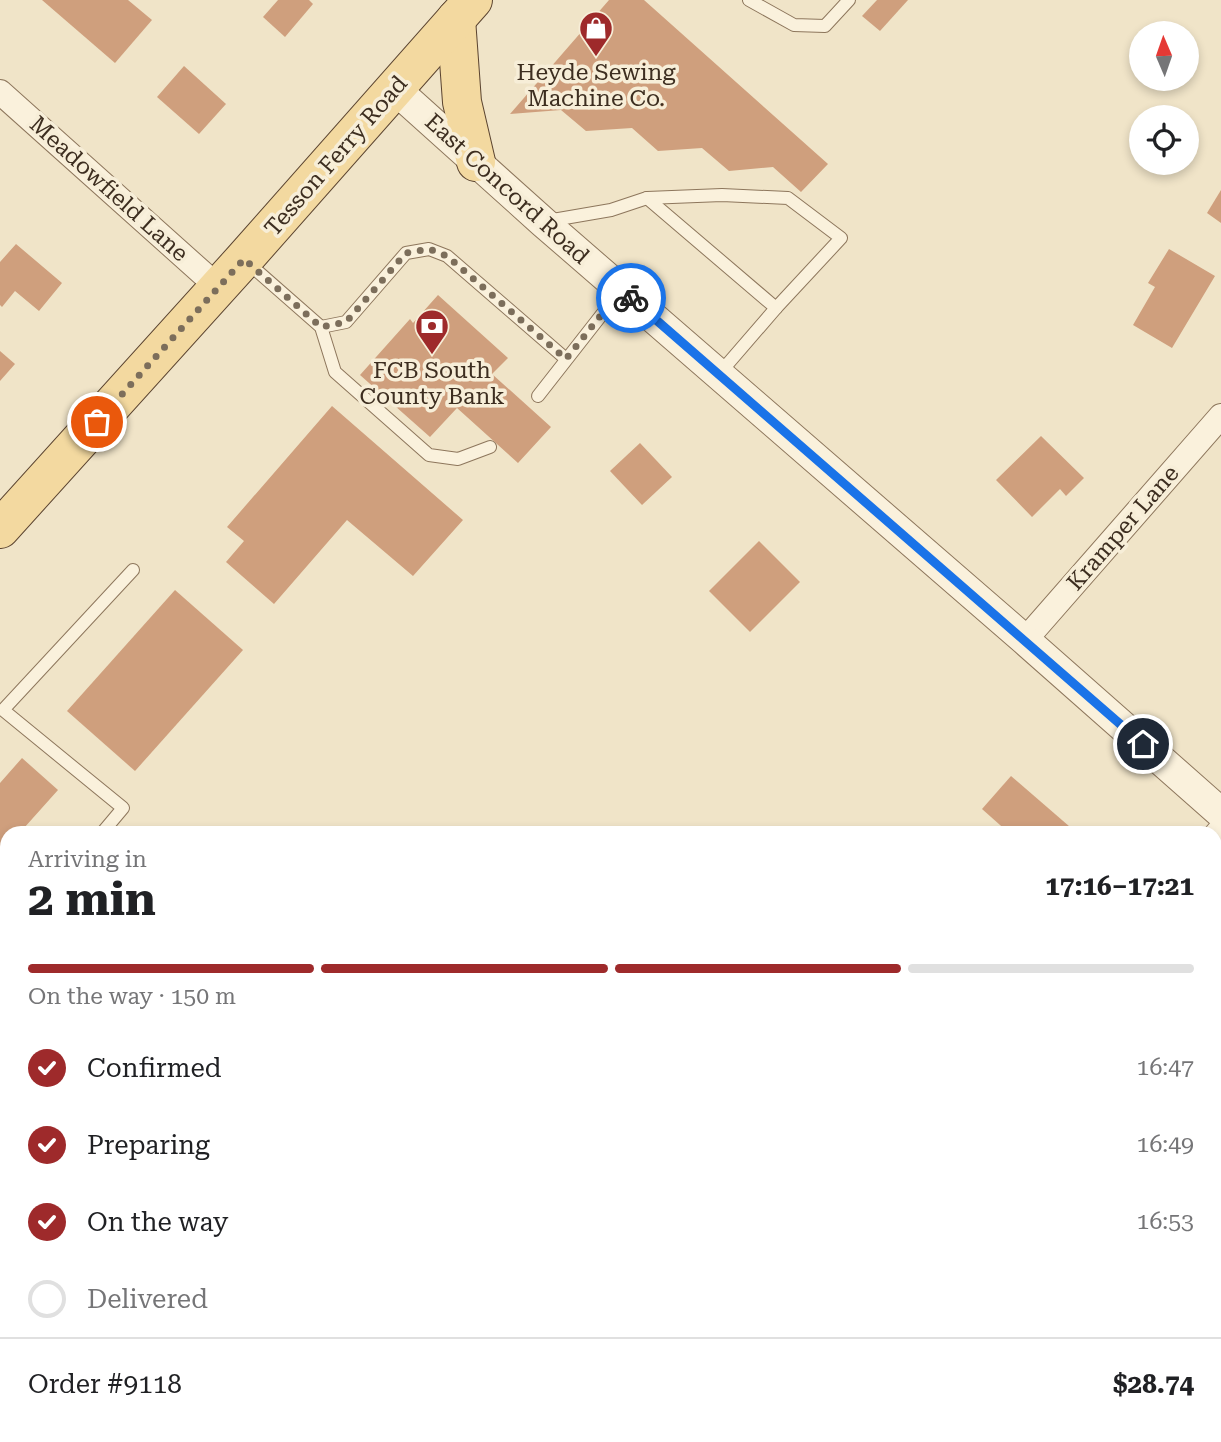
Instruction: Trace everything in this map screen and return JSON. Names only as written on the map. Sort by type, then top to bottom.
[{"type":"main road","name":"Tesson Ferry Road","points":[[0,529],[465,10]]},
{"type":"main road","points":[[465,10],[458,75],[476,162]]},
{"type":"street","name":"East Concord Road","points":[[395,89],[543,222],[1026,640],[1221,813]]},
{"type":"street","name":"Meadowfield Lane","points":[[0,92],[219,287]]},
{"type":"street","name":"Kramper Lane","points":[[1026,640],[1221,416]]},
{"type":"lane","points":[[749,0],[794,25],[825,26],[849,0]]},
{"type":"lane","points":[[543,222],[611,210],[647,198],[722,195],[788,198],[841,238],[719,374]]},
{"type":"lane","points":[[647,198],[776,308]]},
{"type":"lane","points":[[321,327],[346,322],[406,253],[429,249],[447,256],[566,359]]},
{"type":"lane","points":[[244,259],[321,327],[335,372],[429,455],[458,459],[490,447]]},
{"type":"lane","points":[[538,396],[621,290]]},
{"type":"lane","points":[[108,826],[123,808],[1,711],[133,570]]},
{"type":"building","points":[[42,0],[128,0],[152,20],[115,63]]},
{"type":"building","points":[[278,0],[309,0],[313,4],[285,37],[263,17]]},
{"type":"building","points":[[609,0],[644,0],[828,164],[801,192],[773,167],[729,171],[702,148],[658,151],[632,128],[586,131],[561,110],[510,114]]},
{"type":"building","points":[[877,0],[908,0],[880,31],[862,16]]},
{"type":"building","points":[[184,66],[226,104],[199,134],[157,97]]},
{"type":"building","points":[[1221,190],[1221,223],[1207,213]]},
{"type":"building","points":[[16,244],[62,283],[39,311],[15,291],[2,307],[0,305],[0,262]]},
{"type":"building","points":[[1169,249],[1215,276],[1172,348],[1133,325],[1155,287],[1148,283]]},
{"type":"building","points":[[438,295],[508,358],[492,374],[551,427],[518,463],[457,408],[430,437],[360,375],[410,319],[413,323]]},
{"type":"building","points":[[0,351],[15,364],[0,381]]},
{"type":"building","points":[[332,406],[463,520],[413,576],[347,520],[274,604],[226,562],[244,541],[227,527]]},
{"type":"building","points":[[1041,436],[1084,478],[1066,496],[1060,489],[1032,517],[996,480]]},
{"type":"building","points":[[640,443],[672,477],[642,505],[610,471]]},
{"type":"building","points":[[759,541],[800,582],[750,632],[709,591]]},
{"type":"building","points":[[175,590],[243,650],[135,771],[67,711]]},
{"type":"building","points":[[22,758],[58,790],[26,826],[0,826],[0,783]]},
{"type":"building","points":[[1011,776],[1069,826],[1001,826],[982,809]]},
{"type":"way so far","points":[[97,422],[244,259],[321,327],[346,322],[406,253],[429,249],[447,256],[566,359],[621,290],[631,298]]},
{"type":"place","name":"Heyde Sewing Machine Co.","points":[[596,58]]},
{"type":"place","name":"FCB South County Bank","points":[[432,356]]},
{"type":"route","points":[[631,298],[1143,744]]}]
